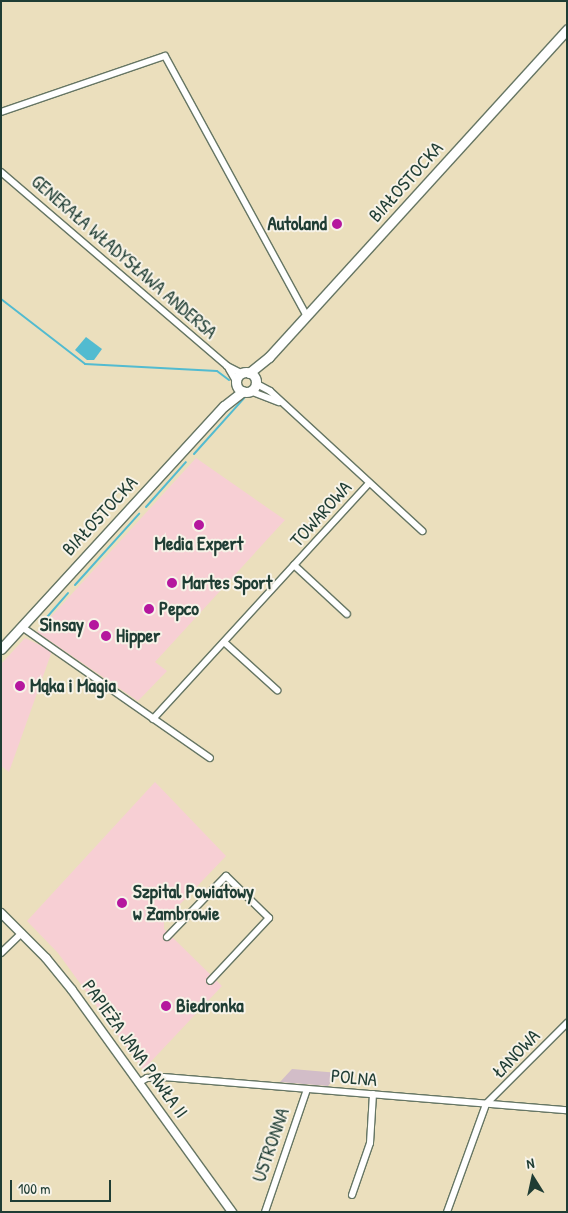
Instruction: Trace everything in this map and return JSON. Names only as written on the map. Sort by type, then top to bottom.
[{"type":"main road","name":"BIAŁOSTOCKA","points":[[224,406],[241,377],[268,357],[567,30]]},
{"type":"main road","name":"BIAŁOSTOCKA","points":[[1,649],[224,406],[251,386],[268,357]]},
{"type":"main road","points":[[241,377],[251,386]]},
{"type":"main road","points":[[241,377],[251,386]]},
{"type":"street","points":[[1,112],[165,56],[306,315]]},
{"type":"street","name":"GENERAŁA WŁADYSŁAWA ANDERSA","points":[[1,172],[241,377]]},
{"type":"street","points":[[251,386],[282,403],[422,531]]},
{"type":"street","name":"TOWAROWA","points":[[153,719],[369,483]]},
{"type":"street","name":"TOWAROWA","points":[[294,565],[347,614]]},
{"type":"street","points":[[22,627],[210,758]]},
{"type":"street","points":[[224,642],[277,690]]},
{"type":"street","points":[[167,937],[226,876],[269,918],[210,981]]},
{"type":"street","name":"PAPIEŻA JANA PAWŁA II","points":[[1,913],[62,978],[140,1082],[232,1212]]},
{"type":"street","points":[[1,953],[22,934]]},
{"type":"street","name":"ŁANOWA","points":[[486,1104],[567,1023]]},
{"type":"street","name":"POLNA","points":[[140,1082],[154,1076],[567,1110]]},
{"type":"street","name":"USTRONNA","points":[[265,1212],[306,1089]]},
{"type":"street","points":[[352,1195],[370,1143],[373,1094]]},
{"type":"street","points":[[447,1212],[486,1104]]},
{"type":"shaded area","points":[[196,458],[285,520],[155,662],[167,671],[138,701],[37,632]]},
{"type":"shaded area","points":[[25,638],[52,651],[9,772],[1,766],[1,664]]},
{"type":"shaded area","points":[[155,782],[226,856],[164,921],[164,929],[222,986],[143,1070],[58,953],[27,921]]},
{"type":"shaded area","points":[[292,1069],[339,1073],[328,1086],[280,1082]]},
{"type":"water","points":[[86,337],[102,349],[94,360],[87,360],[75,350]]},
{"type":"waterway","points":[[1,299],[85,364],[217,371],[229,380]]},
{"type":"waterway","points":[[194,454],[247,395]]},
{"type":"waterway","points":[[146,507],[186,462]]},
{"type":"waterway","points":[[75,585],[139,514]]},
{"type":"waterway","points":[[41,624],[68,593]]},
{"type":"place","name":"Autoland","points":[[337,224]]},
{"type":"place","name":"Media Expert","points":[[199,525]]},
{"type":"place","name":"Martes Sport","points":[[172,583]]},
{"type":"place","name":"Pepco","points":[[149,609]]},
{"type":"place","name":"Sinsay","points":[[94,625]]},
{"type":"place","name":"Hipper","points":[[106,636]]},
{"type":"place","name":"Mąka i Magia","points":[[20,686]]},
{"type":"place","name":"Szpital Powiatowy w Zambrowie","points":[[122,903]]},
{"type":"place","name":"Biedronka","points":[[166,1006]]}]
